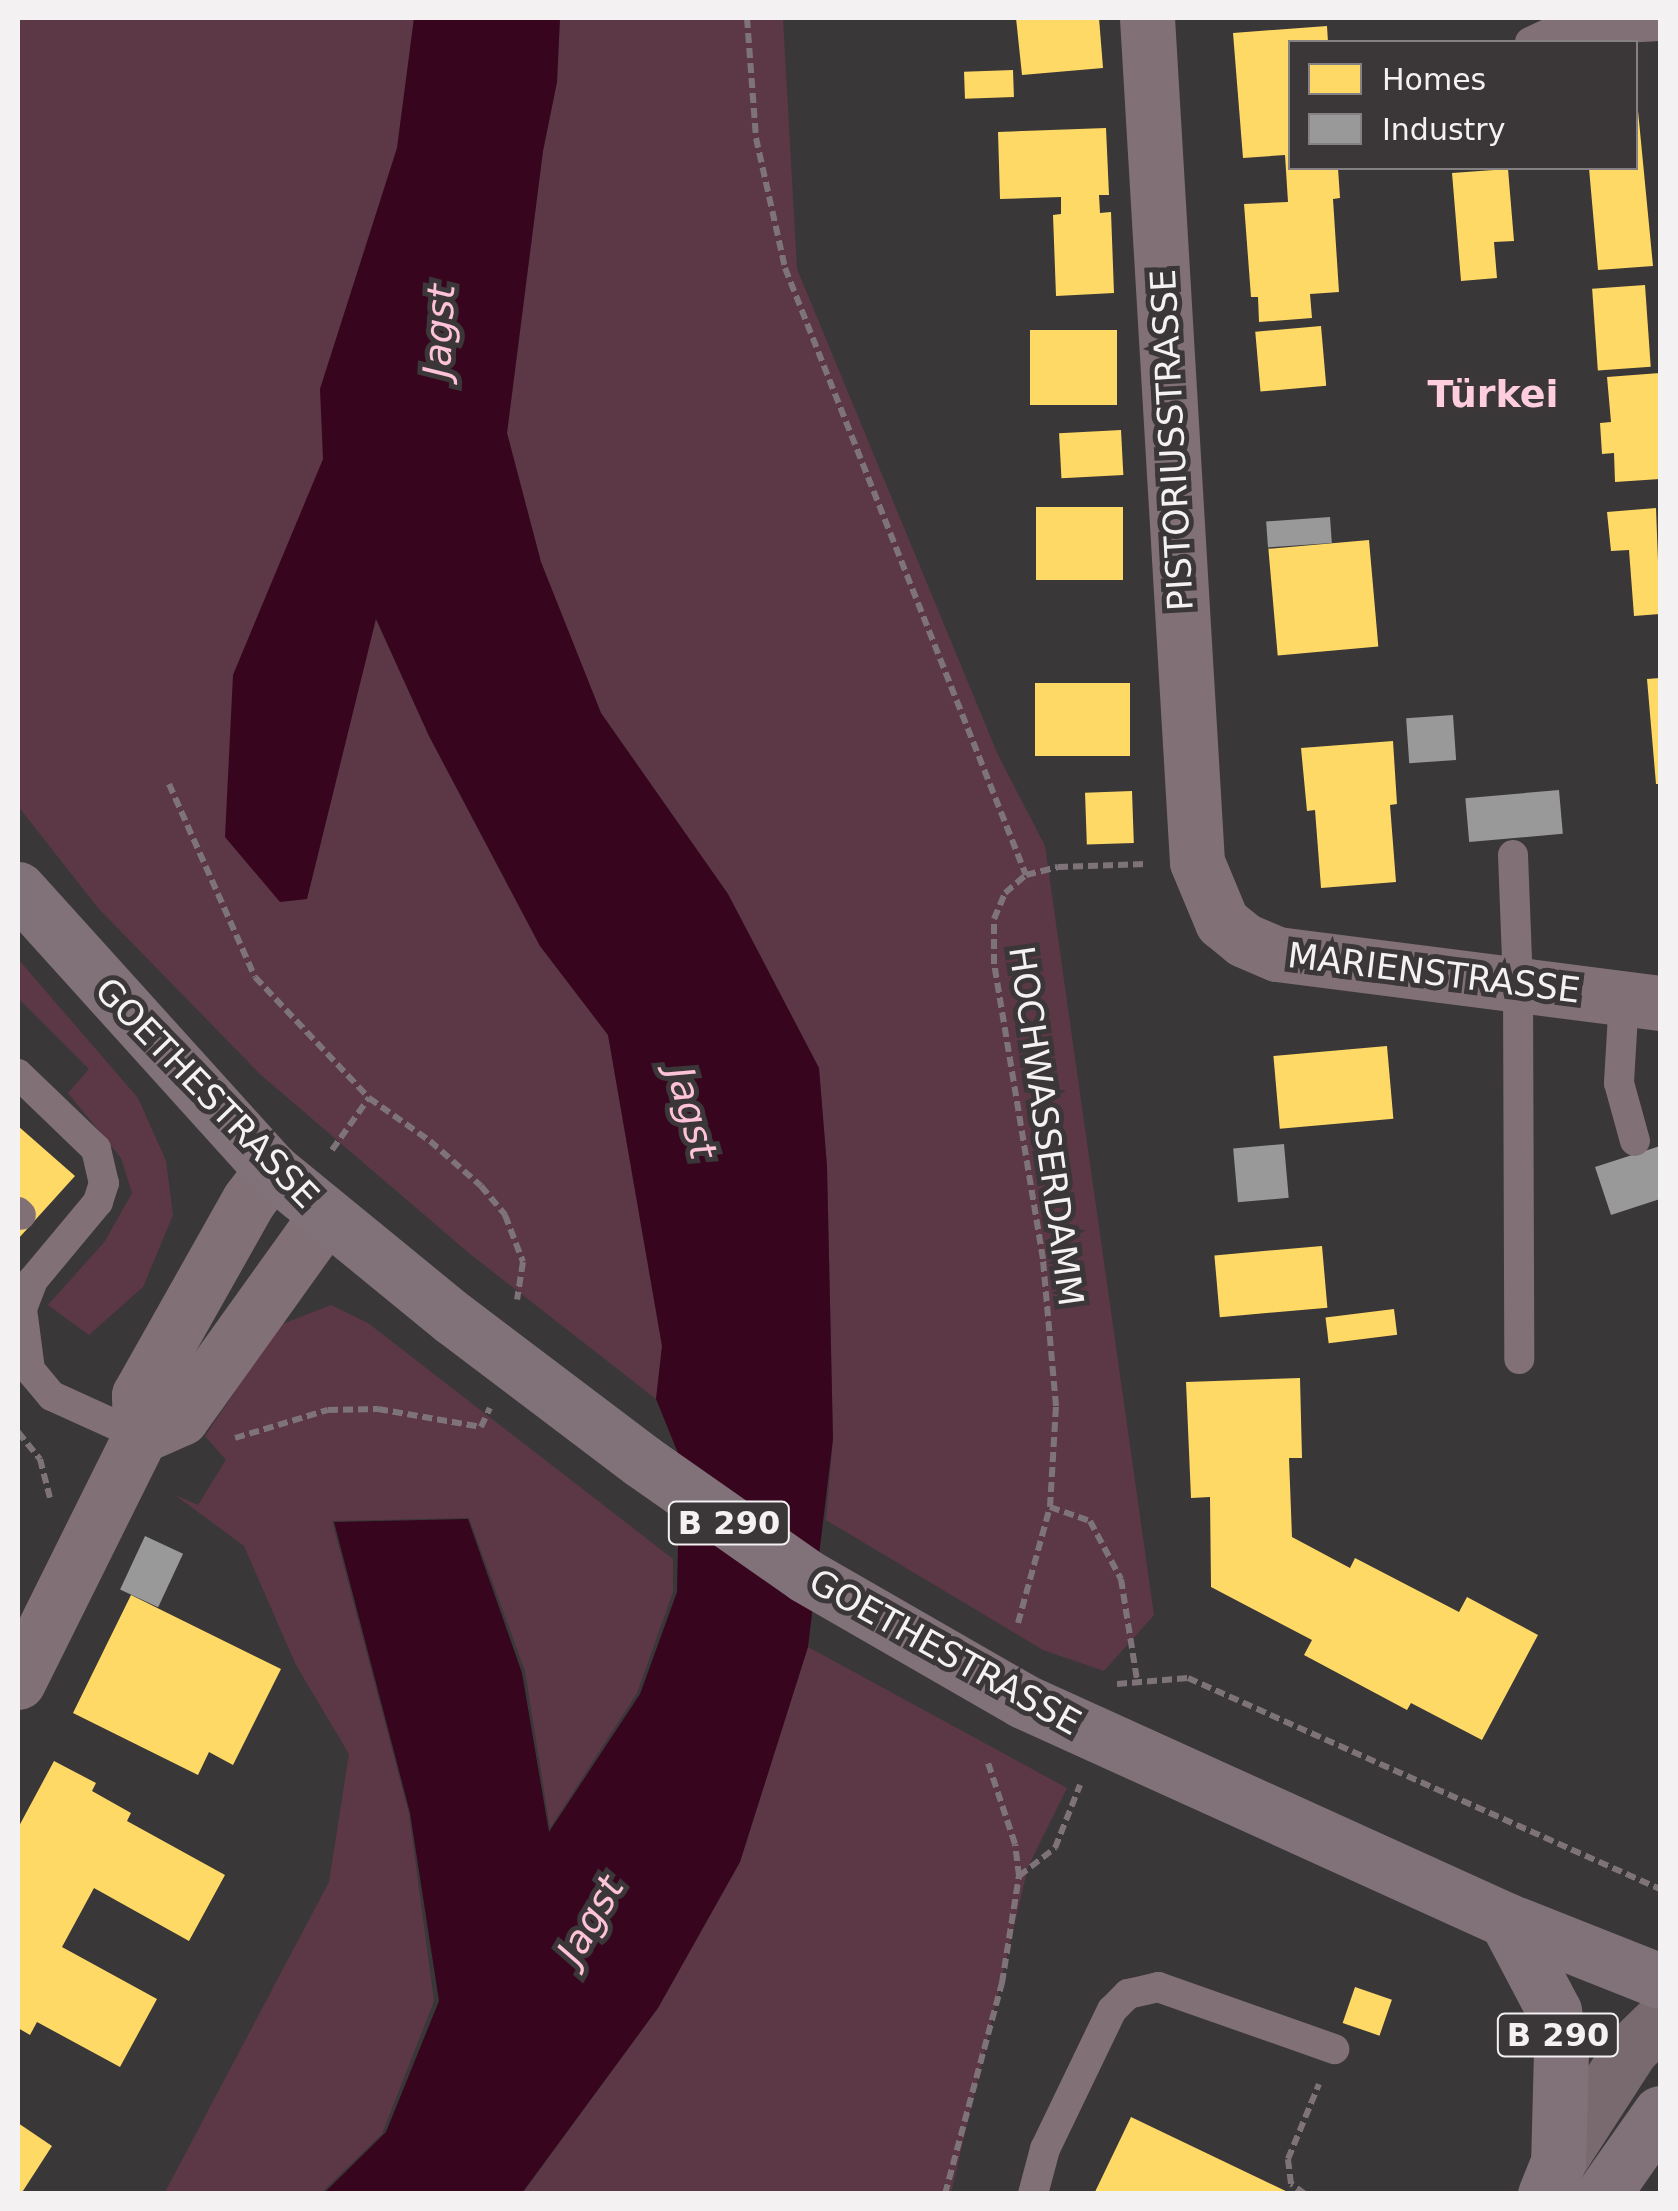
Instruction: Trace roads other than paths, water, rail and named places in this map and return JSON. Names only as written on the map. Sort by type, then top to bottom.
[{"type":"main road","name":"GOETHESTRASSE","points":[[18,889],[299,1193],[452,1318],[642,1461],[806,1576],[1023,1701],[1506,1920],[1660,1981]]},
{"type":"main road","name":"B 290","points":[[1506,1920],[1554,2010],[1563,2090],[1551,2178]]},
{"type":"main road","points":[[1551,2178],[1631,2049],[1660,2021]]},
{"type":"main road","points":[[1603,2194],[1660,2113]]},
{"type":"street","name":"PISTORIUSSTRASSE","points":[[1147,18],[1197,862]]},
{"type":"street","name":"MARIENSTRASSE","points":[[1197,862],[1222,922],[1244,940],[1276,954],[1642,1000]]},
{"type":"street","points":[[18,1682],[140,1436],[139,1395],[250,1200],[299,1193]]},
{"type":"street","points":[[140,1436],[180,1418],[299,1193]]},
{"type":"lane","points":[[1534,40],[1551,32],[1660,26]]},
{"type":"lane","points":[[1512,855],[1518,985],[1519,1358]]},
{"type":"lane","points":[[1635,1140],[1619,1083],[1642,1000]]},
{"type":"lane","points":[[18,1074],[96,1149],[104,1183],[98,1202],[33,1280],[22,1309],[30,1370],[52,1396],[140,1436]]},
{"type":"lane","points":[[1033,2194],[1045,2149],[1112,2010],[1128,1994],[1158,1987],[1334,2049]]},
{"type":"water","name":"Jagst","points":[[414,18],[560,18],[557,82],[543,151],[507,433],[541,562],[601,713],[728,894],[819,1068],[827,1166],[833,1439],[808,1647],[740,1862],[658,2008],[522,2193],[324,2193],[386,2132],[439,2001],[410,1813],[334,1522],[468,1519],[522,1673],[549,1832],[640,1694],[677,1592],[680,1458],[656,1399],[662,1346],[608,1035],[540,946],[429,736],[376,619],[307,899],[280,902],[225,837],[233,675],[323,459],[320,389],[397,148]]},
{"type":"district","name":"Türkei","points":[[1493,395]]}]
